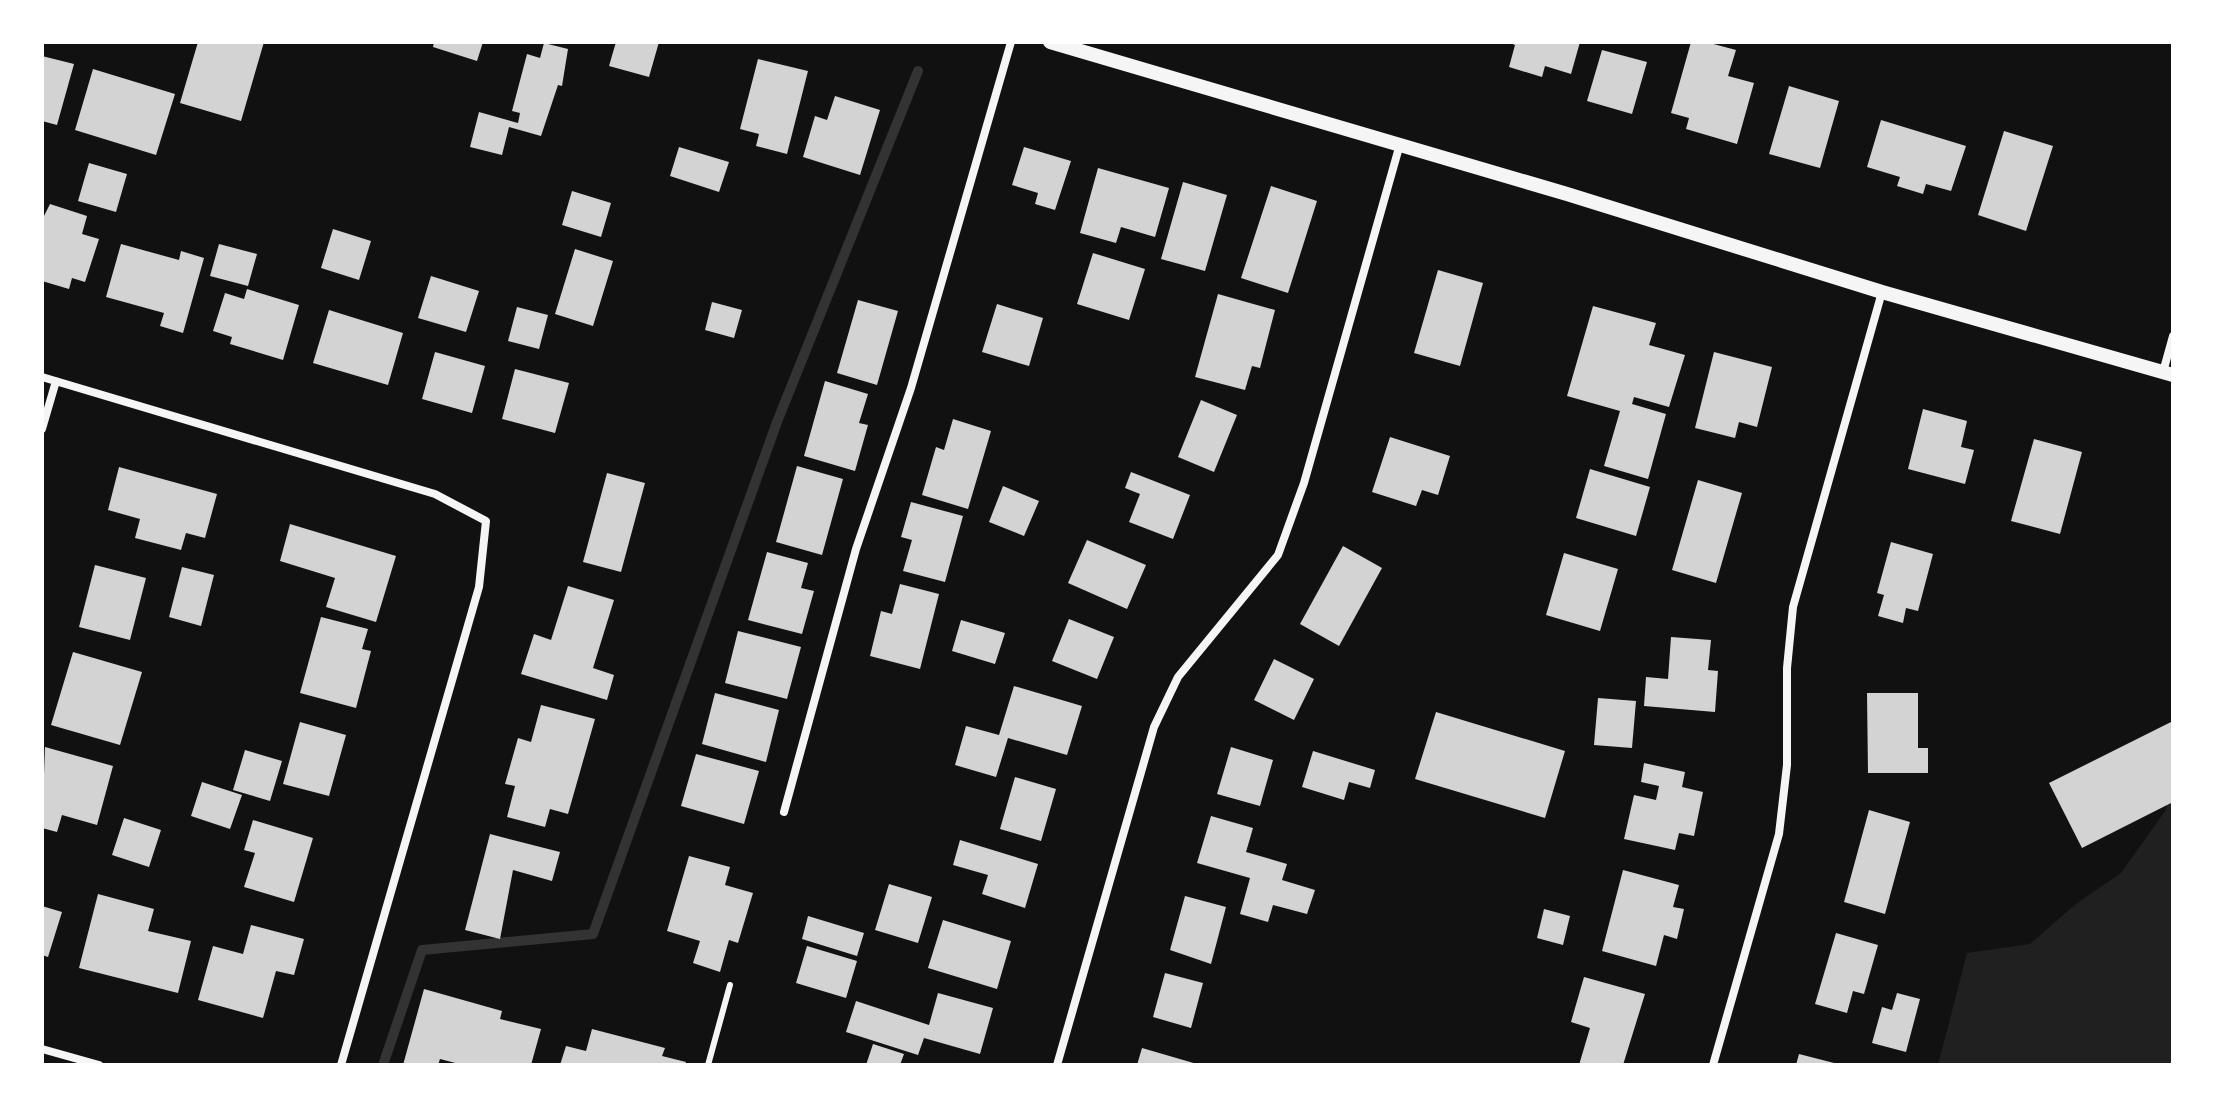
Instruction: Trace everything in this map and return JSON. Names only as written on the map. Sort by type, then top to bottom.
[{"type":"street","points":[[784,812],[856,549],[911,388],[1011,42]]},
{"type":"street","points":[[1050,42],[1400,144],[1882,292],[2168,373],[2173,336]]},
{"type":"street","points":[[1057,1065],[1154,727],[1178,677],[1278,555],[1304,483],[1400,144]]},
{"type":"street","points":[[1713,1065],[1779,834],[1787,765],[1787,668],[1793,607],[1882,292]]},
{"type":"street","points":[[42,377],[435,494],[486,521],[479,587],[341,1065]]},
{"type":"street","points":[[42,429],[56,381]]},
{"type":"street","points":[[42,1049],[99,1065]]},
{"type":"lane","points":[[708,1065],[730,985]]},
{"type":"shaded area","points":[[2173,787],[2173,1065],[1938,1065],[1967,953],[2030,944],[2076,904],[2121,873],[2165,811]]},
{"type":"building","points":[[198,42],[264,42],[241,121],[180,103]]},
{"type":"building","points":[[434,42],[483,42],[477,61],[433,47]]},
{"type":"building","points":[[616,42],[659,42],[649,77],[609,66]]},
{"type":"building","points":[[1508,42],[1580,42],[1571,74],[1545,66],[1542,77],[1509,67],[1515,45]]},
{"type":"building","points":[[1691,42],[1706,42],[1736,50],[1728,76],[1754,83],[1737,144],[1686,129],[1689,118],[1671,113]]},
{"type":"building","points":[[544,43],[568,49],[562,86],[558,85],[541,136],[509,127],[502,155],[470,147],[479,112],[518,123],[520,113],[512,111],[527,54],[540,58]]},
{"type":"building","points":[[1602,50],[1647,62],[1632,114],[1587,101]]},
{"type":"building","points":[[42,56],[74,64],[57,125],[42,121]]},
{"type":"building","points":[[758,59],[808,71],[787,154],[756,146],[759,134],[740,129]]},
{"type":"building","points":[[93,69],[175,94],[156,155],[75,130]]},
{"type":"building","points":[[1789,86],[1839,101],[1820,168],[1769,154]]},
{"type":"building","points":[[835,96],[880,110],[860,175],[803,157],[815,116],[827,120]]},
{"type":"building","points":[[1881,120],[1966,146],[1951,191],[1926,184],[1923,194],[1897,186],[1900,177],[1867,167]]},
{"type":"building","points":[[2004,131],[2053,146],[2026,231],[1978,215]]},
{"type":"building","points":[[679,147],[729,162],[719,192],[670,176]]},
{"type":"building","points":[[1024,147],[1071,161],[1055,210],[1035,204],[1038,193],[1012,185]]},
{"type":"building","points":[[89,163],[127,174],[116,212],[78,201]]},
{"type":"building","points":[[1098,168],[1169,188],[1155,237],[1121,227],[1116,243],[1080,233]]},
{"type":"building","points":[[1183,182],[1227,195],[1205,271],[1161,259]]},
{"type":"building","points":[[1271,186],[1317,201],[1288,293],[1241,278]]},
{"type":"building","points":[[572,191],[611,203],[601,237],[562,225]]},
{"type":"building","points":[[50,204],[87,216],[82,234],[99,239],[85,282],[72,278],[69,289],[42,281],[42,220]]},
{"type":"building","points":[[333,229],[371,241],[359,280],[321,268]]},
{"type":"building","points":[[121,244],[179,260],[181,251],[204,258],[183,333],[160,326],[164,313],[106,297]]},
{"type":"building","points":[[219,244],[257,254],[248,286],[210,276]]},
{"type":"building","points":[[575,249],[613,261],[593,326],[555,314]]},
{"type":"building","points":[[1093,253],[1145,269],[1129,320],[1077,304]]},
{"type":"building","points":[[1438,270],[1483,283],[1460,366],[1414,353]]},
{"type":"building","points":[[431,276],[479,291],[466,332],[418,318]]},
{"type":"building","points":[[247,289],[299,305],[283,360],[230,344],[232,337],[213,331],[225,293],[244,299]]},
{"type":"building","points":[[1218,294],[1275,310],[1260,368],[1252,366],[1245,390],[1195,377]]},
{"type":"building","points":[[858,300],[898,311],[877,385],[837,373]]},
{"type":"building","points":[[712,302],[742,310],[734,338],[705,330]]},
{"type":"building","points":[[997,304],[1043,318],[1029,366],[982,352]]},
{"type":"building","points":[[1593,306],[1656,323],[1649,345],[1685,355],[1669,407],[1634,397],[1632,404],[1666,414],[1648,479],[1604,466],[1620,411],[1567,396]]},
{"type":"building","points":[[517,307],[548,315],[539,349],[508,341]]},
{"type":"building","points":[[329,310],[403,333],[388,385],[313,363]]},
{"type":"building","points":[[435,352],[485,366],[472,413],[422,399]]},
{"type":"building","points":[[1714,352],[1772,367],[1757,427],[1739,422],[1735,438],[1695,428]]},
{"type":"building","points":[[515,369],[569,383],[555,433],[502,419]]},
{"type":"building","points":[[825,381],[868,394],[859,423],[868,425],[855,471],[804,456]]},
{"type":"building","points":[[1201,400],[1237,415],[1214,472],[1178,457]]},
{"type":"building","points":[[1923,409],[1967,421],[1961,447],[1974,450],[1965,484],[1908,469]]},
{"type":"building","points":[[953,419],[991,431],[968,509],[922,495],[936,447],[944,450]]},
{"type":"building","points":[[1390,437],[1450,456],[1438,495],[1422,490],[1416,506],[1372,492]]},
{"type":"building","points":[[2034,439],[2082,452],[2060,534],[2011,521]]},
{"type":"building","points":[[797,466],[843,479],[822,555],[776,542]]},
{"type":"building","points":[[119,467],[217,494],[205,538],[186,533],[181,550],[135,538],[140,519],[108,510]]},
{"type":"building","points":[[1590,469],[1650,487],[1636,536],[1576,518]]},
{"type":"building","points":[[1131,472],[1190,495],[1173,539],[1129,522],[1140,494],[1125,488]]},
{"type":"building","points":[[607,473],[645,483],[621,572],[583,562]]},
{"type":"building","points":[[1698,480],[1742,493],[1716,583],[1672,570]]},
{"type":"building","points":[[1003,486],[1039,501],[1024,536],[989,522]]},
{"type":"building","points":[[911,502],[963,516],[945,582],[903,571],[912,540],[901,537]]},
{"type":"building","points":[[290,524],[396,556],[376,622],[326,607],[335,578],[280,561]]},
{"type":"building","points":[[1087,540],[1146,565],[1127,609],[1068,583]]},
{"type":"building","points":[[1891,542],[1933,554],[1918,611],[1906,608],[1903,623],[1878,616],[1884,595],[1877,593]]},
{"type":"building","points":[[1343,546],[1382,568],[1339,646],[1300,624]]},
{"type":"building","points":[[767,552],[808,563],[801,588],[814,591],[802,634],[748,620]]},
{"type":"building","points":[[1564,553],[1618,569],[1600,631],[1546,615]]},
{"type":"building","points":[[95,565],[146,578],[130,640],[79,627]]},
{"type":"building","points":[[182,567],[214,575],[201,626],[169,617]]},
{"type":"building","points":[[900,584],[939,594],[920,669],[870,656],[881,611],[892,614]]},
{"type":"building","points":[[568,586],[614,600],[593,668],[614,675],[607,700],[521,674],[534,634],[551,640]]},
{"type":"building","points":[[321,617],[368,629],[362,649],[371,651],[356,708],[300,693]]},
{"type":"building","points":[[1069,619],[1114,637],[1097,679],[1052,661]]},
{"type":"building","points":[[961,620],[1005,633],[995,664],[952,651]]},
{"type":"building","points":[[738,631],[801,647],[787,699],[725,683]]},
{"type":"building","points":[[1671,637],[1711,640],[1708,670],[1718,671],[1715,712],[1644,706],[1646,677],[1668,679]]},
{"type":"building","points":[[73,652],[142,672],[120,745],[51,725]]},
{"type":"building","points":[[1274,659],[1314,679],[1294,720],[1254,700]]},
{"type":"building","points":[[1014,686],[1082,706],[1067,755],[1008,738],[996,777],[955,765],[966,726],[999,735]]},
{"type":"building","points":[[715,693],[779,710],[766,762],[702,744]]},
{"type":"building","points":[[1867,693],[1918,693],[1918,748],[1928,748],[1928,773],[1868,773]]},
{"type":"building","points":[[1598,698],[1636,701],[1632,748],[1594,745]]},
{"type":"building","points":[[541,705],[595,719],[568,814],[550,809],[545,827],[507,817],[515,786],[505,784],[518,738],[531,742]]},
{"type":"building","points":[[1436,712],[1565,751],[1545,818],[1415,779]]},
{"type":"building","points":[[2173,721],[2173,802],[2082,848],[2049,783]]},
{"type":"building","points":[[300,722],[346,735],[329,796],[283,784]]},
{"type":"building","points":[[45,747],[113,766],[97,825],[62,815],[57,832],[42,828]]},
{"type":"building","points":[[1231,747],[1273,760],[1260,806],[1217,794]]},
{"type":"building","points":[[245,750],[282,761],[270,801],[233,790]]},
{"type":"building","points":[[1313,751],[1375,770],[1370,788],[1349,782],[1344,800],[1302,787]]},
{"type":"building","points":[[696,754],[759,771],[744,824],[681,806]]},
{"type":"building","points":[[1644,763],[1685,772],[1682,787],[1703,792],[1694,836],[1679,833],[1675,850],[1624,839],[1634,795],[1656,800],[1659,786],[1641,782]]},
{"type":"building","points":[[1015,777],[1056,789],[1041,841],[1000,829]]},
{"type":"building","points":[[202,782],[242,795],[230,829],[191,816]]},
{"type":"building","points":[[1869,810],[1910,822],[1885,914],[1844,902]]},
{"type":"building","points":[[1211,816],[1253,828],[1246,852],[1287,864],[1282,880],[1315,890],[1307,914],[1273,905],[1268,922],[1240,914],[1250,878],[1197,863]]},
{"type":"building","points":[[124,818],[161,830],[149,867],[112,855]]},
{"type":"building","points":[[253,820],[313,838],[294,902],[244,887],[255,853],[244,850]]},
{"type":"building","points":[[490,834],[560,852],[552,881],[513,870],[500,939],[465,930]]},
{"type":"building","points":[[960,840],[1038,864],[1025,908],[982,894],[988,875],[953,865]]},
{"type":"building","points":[[689,856],[730,867],[725,885],[753,893],[738,943],[729,940],[720,972],[693,963],[700,941],[667,931]]},
{"type":"building","points":[[1623,870],[1679,885],[1673,907],[1684,909],[1677,939],[1664,935],[1656,966],[1602,951]]},
{"type":"building","points":[[889,884],[932,897],[918,943],[875,930]]},
{"type":"building","points":[[98,894],[154,909],[148,931],[191,941],[178,993],[79,968]]},
{"type":"building","points":[[1185,896],[1226,907],[1211,964],[1170,950]]},
{"type":"building","points":[[42,906],[62,912],[48,957],[42,955]]},
{"type":"building","points":[[1544,909],[1570,916],[1563,945],[1537,938]]},
{"type":"building","points":[[808,916],[864,933],[857,956],[802,939]]},
{"type":"building","points":[[943,920],[1011,941],[997,989],[928,968]]},
{"type":"building","points":[[251,925],[304,939],[294,975],[276,971],[263,1018],[198,1000],[213,946],[243,954]]},
{"type":"building","points":[[1836,933],[1878,945],[1864,994],[1853,991],[1847,1013],[1815,1004]]},
{"type":"building","points":[[807,946],[857,961],[846,998],[796,983]]},
{"type":"building","points":[[1165,973],[1203,983],[1191,1028],[1153,1017]]},
{"type":"building","points":[[1584,977],[1645,994],[1623,1065],[1579,1065],[1590,1028],[1571,1022]]},
{"type":"building","points":[[424,989],[502,1011],[500,1019],[541,1029],[531,1065],[463,1065],[440,1059],[438,1065],[403,1065]]},
{"type":"building","points":[[938,993],[993,1008],[980,1054],[924,1038],[918,1055],[846,1032],[856,1001],[929,1025]]},
{"type":"building","points":[[1897,993],[1920,999],[1906,1052],[1872,1043],[1882,1007],[1892,1010]]},
{"type":"building","points":[[592,1029],[665,1048],[662,1056],[686,1062],[685,1065],[560,1065],[566,1046],[586,1051]]},
{"type":"building","points":[[873,1044],[904,1054],[900,1065],[866,1065]]},
{"type":"building","points":[[1142,1048],[1197,1064],[1197,1065],[1137,1065]]},
{"type":"building","points":[[1799,1054],[1838,1064],[1796,1065]]},
{"type":"waterway","points":[[383,1065],[422,950],[593,934],[777,422],[918,71]]}]
